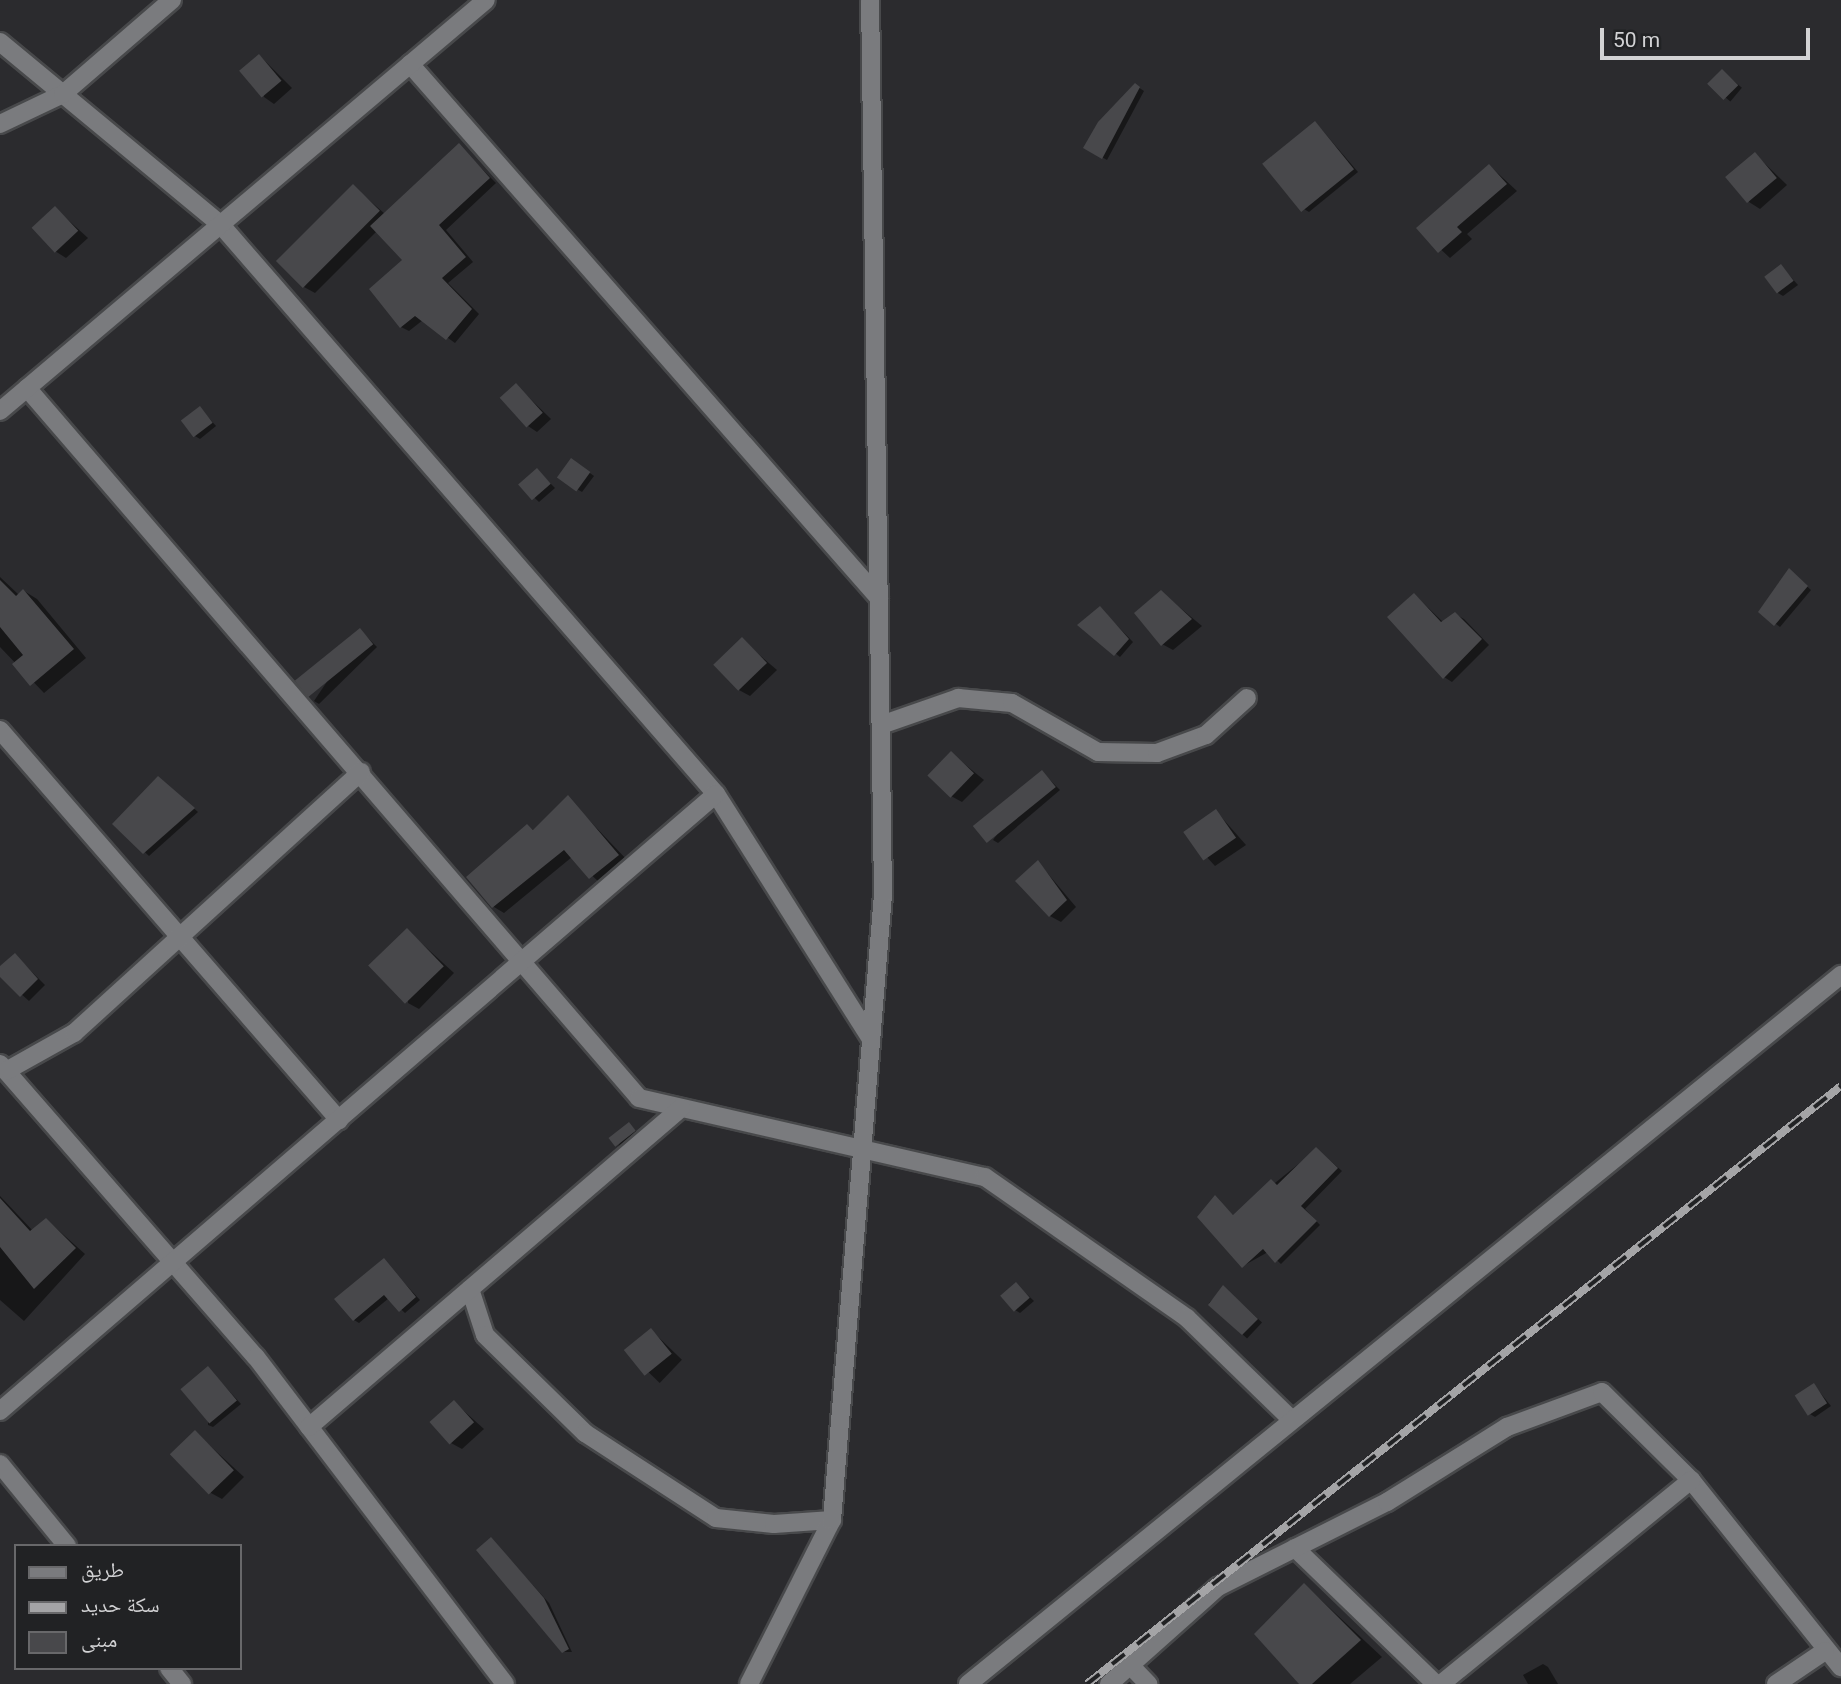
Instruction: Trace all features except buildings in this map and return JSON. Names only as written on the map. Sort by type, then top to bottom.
[{"type":"street","points":[[0,124],[63,94],[172,0]]},
{"type":"street","points":[[0,411],[486,0]]},
{"type":"street","points":[[749,1684],[832,1520],[883,894],[870,0]]},
{"type":"street","points":[[0,42],[221,225],[716,794],[871,1039]]},
{"type":"street","points":[[410,64],[879,598]]},
{"type":"street","points":[[27,388],[524,960],[639,1098],[862,1153],[985,1177],[1187,1318],[1292,1420]]},
{"type":"street","points":[[881,725],[958,698],[1012,703],[1098,752],[1157,753],[1206,735],[1247,698]]},
{"type":"street","points":[[0,730],[339,1120]]},
{"type":"street","points":[[361,772],[177,934],[74,1033],[3,1068],[174,1263],[309,1427],[505,1684]]},
{"type":"street","points":[[0,1411],[716,794]]},
{"type":"street","points":[[968,1684],[1841,975]]},
{"type":"street","points":[[309,1427],[681,1108]]},
{"type":"street","points":[[470,1289],[485,1335],[585,1433],[716,1518],[774,1524],[832,1520]]},
{"type":"street","points":[[1109,1684],[1218,1587],[1387,1502],[1507,1427],[1602,1392],[1691,1480],[1825,1651],[1841,1667]]},
{"type":"street","points":[[0,1464],[65,1544]]},
{"type":"street","points":[[1295,1548],[1439,1684],[1691,1480]]},
{"type":"street","points":[[1776,1684],[1825,1651]]},
{"type":"street","points":[[1129,1664],[1148,1684]]},
{"type":"railway","points":[[1087,1684],[1841,1086]]}]
